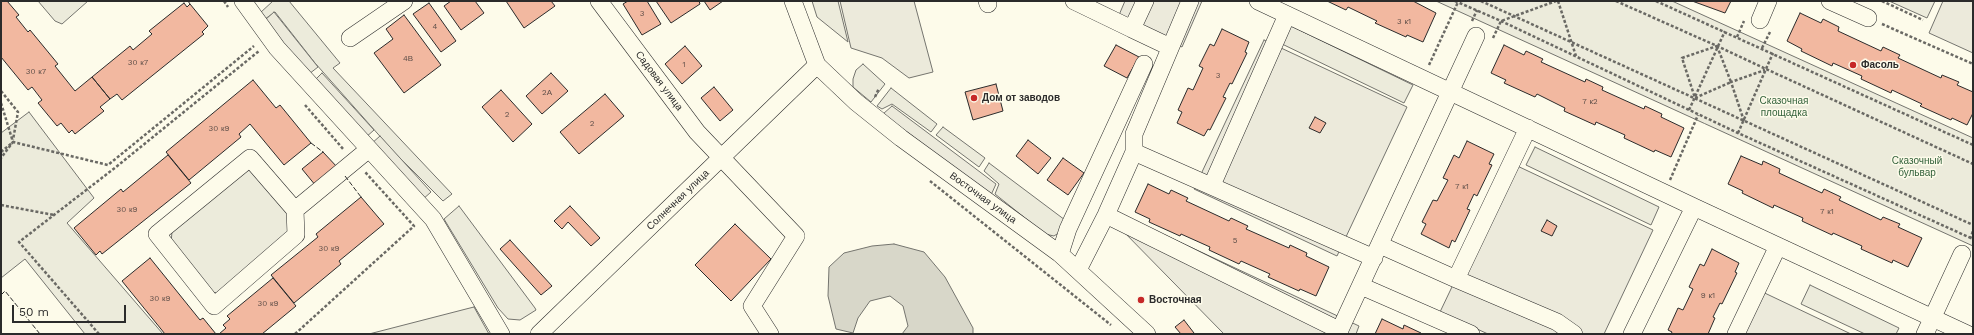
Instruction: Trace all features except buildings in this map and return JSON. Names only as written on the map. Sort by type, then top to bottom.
[{"type":"street","points":[[243,1],[277,48],[433,219],[501,334]]},
{"type":"street","points":[[350,38],[404,1]]},
{"type":"street","name":"Садовая улица","points":[[599,1],[697,132],[720,159],[796,236],[752,306],[770,334]]},
{"type":"street","points":[[793,1],[817,65]]},
{"type":"street","points":[[1074,1],[1170,47]]},
{"type":"street","points":[[1132,29],[1144,1]]},
{"type":"street","points":[[1078,270],[1106,216],[1134,152],[1134,134],[1190,1]]},
{"type":"street","points":[[1258,1],[1967,334]]},
{"type":"street","points":[[1760,20],[1768,1]]},
{"type":"street","points":[[1830,1],[1868,18]]},
{"type":"street","points":[[1212,185],[1287,15]]},
{"type":"street","points":[[1106,216],[1338,332],[1361,286],[1451,92],[1483,40]]},
{"type":"street","points":[[1060,254],[1068,229],[1144,64]]},
{"type":"street","name":"Солнечная улица","points":[[539,334],[817,65]]},
{"type":"street","name":"Восточная улица","points":[[817,65],[869,112],[901,138],[1060,254],[1147,334]]},
{"type":"street","points":[[1456,278],[1528,128]]},
{"type":"street","points":[[295,210],[369,149]]},
{"type":"street","points":[[1134,152],[1377,251],[1456,278],[1557,322],[1574,334]]},
{"type":"street","points":[[250,158],[295,210],[296,235],[214,306],[157,234],[250,158]]},
{"type":"street","points":[[1632,334],[1694,207]]},
{"type":"street","points":[[1736,334],[1778,246]]},
{"type":"street","points":[[1925,334],[1962,254]]},
{"type":"street","points":[[1361,286],[1471,334]]},
{"type":"path","points":[[1481,1],[1973,224]]},
{"type":"path","points":[[1483,40],[1501,21],[1557,1],[1576,56]]},
{"type":"path","points":[[1616,1],[1973,164]]},
{"type":"path","points":[[1656,1],[1725,31],[1973,145]]},
{"type":"path","points":[[1882,1],[1923,20]]},
{"type":"path","points":[[1422,78],[1456,2],[1576,56],[1698,115],[1973,239]]},
{"type":"path","points":[[1868,18],[1973,64]]},
{"type":"path","points":[[1689,110],[1725,31]]},
{"type":"path","points":[[13,142],[108,165],[254,46]]},
{"type":"path","points":[[1694,98],[1682,58],[1717,46]]},
{"type":"path","points":[[1717,46],[1744,121]]},
{"type":"path","points":[[98,334],[20,242],[258,51]]},
{"type":"path","points":[[1738,133],[1772,53]]},
{"type":"path","points":[[1694,98],[1766,69]]},
{"type":"path","points":[[869,112],[879,88]]},
{"type":"path","points":[[1,91],[18,112],[13,142],[1,158]]},
{"type":"path","points":[[1,103],[13,142]]},
{"type":"path","points":[[1665,193],[1698,115]]},
{"type":"path","points":[[1,152],[13,142]]},
{"type":"path","points":[[929,180],[1116,329]]},
{"type":"path","points":[[1,205],[55,215]]},
{"type":"green space","points":[[38,1],[88,1],[62,24],[55,21]]},
{"type":"green space","points":[[273,1],[289,1],[340,63],[333,68],[452,194],[443,201],[393,151],[315,63],[275,12],[265,19],[260,13]]},
{"type":"green space","points":[[812,1],[838,1],[848,42],[817,17]]},
{"type":"green space","name":"Сказочный бульвар","points":[[1436,1],[1672,1],[1973,138],[1973,246]]},
{"type":"green space","points":[[1889,1],[1935,1],[1927,18]]},
{"type":"green space","points":[[1289,25],[1413,85],[1404,103],[1280,43]]},
{"type":"green space","points":[[863,64],[885,84],[871,102],[853,87],[853,79],[856,70]]},
{"type":"green space","points":[[891,88],[937,124],[931,132],[892,104],[882,109],[877,106]]},
{"type":"green space","points":[[29,112],[94,198],[67,223],[163,334],[85,334],[25,259],[1,278],[1,133]]},
{"type":"green space","points":[[943,127],[985,158],[979,167],[936,135]]},
{"type":"green space","points":[[1535,147],[1659,207],[1651,225],[1526,165]]},
{"type":"green space","points":[[989,163],[1065,220],[1060,232],[1054,236],[1045,234],[995,194],[999,184],[984,171]]},
{"type":"green space","points":[[245,170],[252,170],[291,215],[287,235],[223,292],[210,293],[171,244],[172,231]]},
{"type":"green space","points":[[459,206],[536,310],[520,320],[508,319],[498,308],[444,219]]},
{"type":"green space","points":[[1810,285],[1899,328],[1896,334],[1865,334],[1801,304]]},
{"type":"green space","points":[[474,307],[489,334],[369,334],[466,309]]},
{"type":"shaded area","points":[[840,1],[914,1],[933,72],[909,78],[882,58],[851,48]]},
{"type":"shaded area","points":[[1125,1],[1202,1],[1182,47],[1119,15]]},
{"type":"shaded area","points":[[1943,1],[1973,1],[1973,53],[1929,33]]},
{"type":"shaded area","points":[[274,12],[318,67],[309,74],[265,20]]},
{"type":"shaded area","points":[[1264,40],[1407,107],[1337,256],[1194,189]]},
{"type":"shaded area","points":[[322,73],[374,130],[365,138],[314,81]]},
{"type":"shaded area","points":[[892,106],[996,184],[991,195],[883,114]]},
{"type":"shaded area","points":[[380,136],[431,192],[422,200],[371,144]]},
{"type":"shaded area","points":[[1511,163],[1653,230],[1604,334],[1488,334],[1440,312]]},
{"type":"shaded area","points":[[1124,216],[1359,326],[1356,334],[1224,334],[1119,227]]},
{"type":"shaded area","points":[[894,244],[924,252],[945,277],[973,328],[973,334],[902,334],[908,326],[903,306],[890,296],[870,301],[858,318],[853,333],[836,329],[828,296],[829,267],[844,253],[872,246]]},
{"type":"shaded area","points":[[1752,287],[1851,334],[1730,334]]},
{"type":"fence","points":[[311,143],[323,152]]},
{"type":"fence","points":[[345,176],[361,197]]},
{"type":"fence","points":[[1,295],[5,291],[40,334]]},
{"type":"place","name":"Фасоль","points":[[1853,65]]},
{"type":"place","name":"Дом от заводов","points":[[974,98]]},
{"type":"place","name":"Восточная","points":[[1141,300]]},
{"type":"park label","name":"Сказочная площадка","points":[[1784,106]]}]
